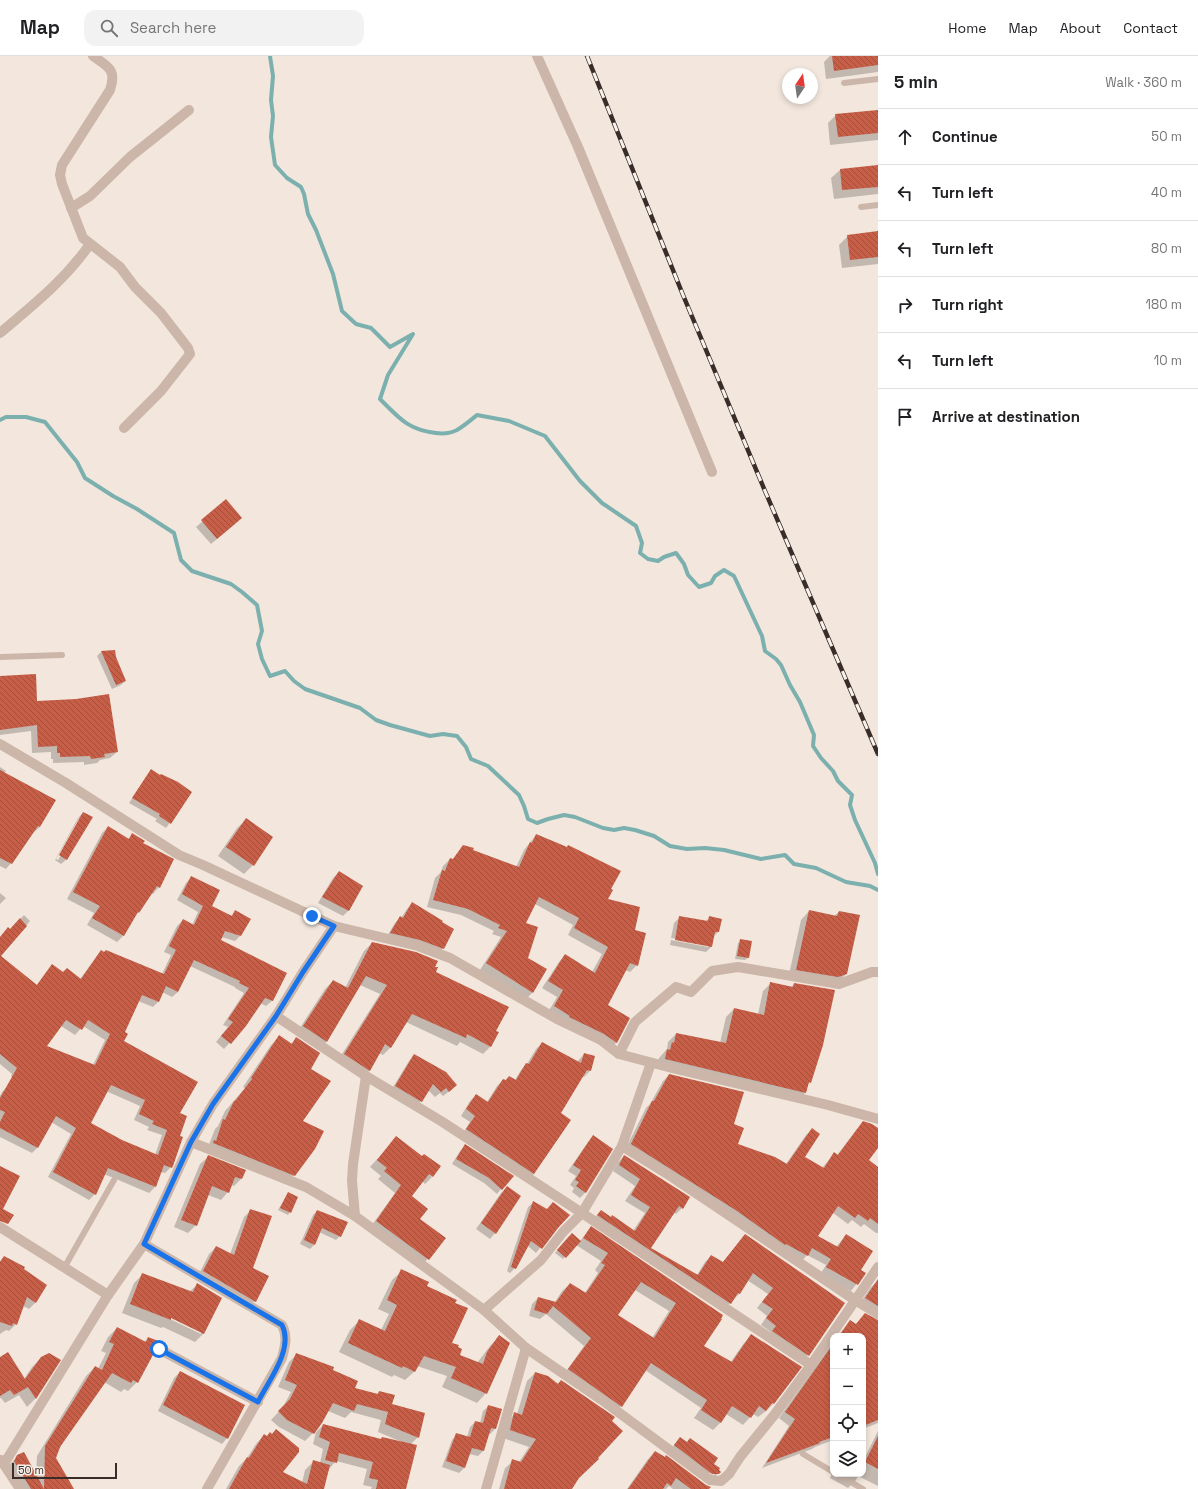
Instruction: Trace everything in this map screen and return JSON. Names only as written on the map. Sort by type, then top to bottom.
[{"type":"street","points":[[92,56],[110,68],[112,72],[112,84],[110,90],[60,170],[62,184],[79,232],[83,238],[120,267],[135,287],[160,313],[190,352],[189,358],[161,391],[124,428]]},
{"type":"street","points":[[537,56],[578,147],[712,472]]},
{"type":"street","points":[[71,208],[90,196],[130,157],[189,110]]},
{"type":"street","points":[[0,333],[45,295],[76,264],[90,244]]},
{"type":"street","points":[[0,744],[66,783],[180,855],[334,926],[418,946],[450,958],[557,1019],[601,1040],[619,1054],[828,1105],[878,1119]]},
{"type":"street","points":[[20,1489],[2,1461],[108,1295],[144,1244],[191,1142],[213,1104],[276,1016],[334,926]]},
{"type":"street","points":[[619,1054],[634,1022],[676,987],[690,992],[712,971],[738,968],[784,974],[806,980],[839,984],[872,972],[878,972]]},
{"type":"street","points":[[276,1016],[366,1076],[441,1121],[811,1365]]},
{"type":"street","points":[[484,1310],[541,1260],[563,1232],[582,1213],[622,1146],[652,1063]]},
{"type":"street","points":[[355,1216],[352,1181],[353,1164],[366,1076]]},
{"type":"street","points":[[191,1142],[306,1187],[355,1216],[484,1310],[526,1348],[602,1400],[710,1480],[715,1481],[721,1481],[729,1474],[775,1414],[811,1365],[878,1267]]},
{"type":"street","points":[[622,1146],[669,1174],[878,1314]]},
{"type":"street","points":[[0,1227],[108,1295]]},
{"type":"street","points":[[144,1244],[282,1325],[285,1332],[286,1339],[282,1358],[207,1489]]},
{"type":"street","points":[[486,1489],[526,1348]]},
{"type":"street","points":[[159,1349],[258,1402]]},
{"type":"lane","points":[[844,83],[878,79]]},
{"type":"lane","points":[[861,207],[878,205]]},
{"type":"lane","points":[[0,657],[62,655]]},
{"type":"lane","points":[[64,1268],[114,1180]]},
{"type":"lane","points":[[803,1454],[830,1470]]},
{"type":"lane","points":[[842,1477],[863,1489]]},
{"type":"building","points":[[832,56],[878,56],[878,65],[834,71]]},
{"type":"building","points":[[878,110],[878,133],[838,137],[835,114]]},
{"type":"building","points":[[878,165],[878,187],[842,190],[840,169]]},
{"type":"building","points":[[878,231],[878,257],[850,260],[847,235]]},
{"type":"building","points":[[226,499],[242,518],[217,539],[201,520]]},
{"type":"building","points":[[115,650],[116,657],[126,681],[116,685],[101,651]]},
{"type":"building","points":[[36,674],[37,701],[76,699],[109,694],[118,752],[104,754],[105,757],[91,759],[90,756],[60,757],[60,753],[57,753],[57,746],[38,747],[37,725],[0,730],[0,676]]},
{"type":"building","points":[[151,769],[160,775],[161,774],[178,782],[192,792],[171,824],[159,816],[160,814],[132,798]]},
{"type":"building","points":[[0,770],[56,800],[40,827],[38,826],[12,864],[0,858]]},
{"type":"building","points":[[83,812],[93,817],[67,860],[59,855]]},
{"type":"building","points":[[246,818],[273,837],[254,866],[226,847]]},
{"type":"building","points":[[108,826],[129,839],[132,833],[145,841],[143,843],[174,859],[160,888],[157,886],[139,913],[138,912],[124,936],[92,918],[100,906],[73,892]]},
{"type":"building","points":[[536,834],[567,847],[568,845],[621,871],[611,889],[613,890],[608,899],[640,907],[635,930],[646,933],[638,966],[630,963],[608,1005],[630,1018],[617,1043],[604,1034],[569,1017],[570,1016],[554,1006],[563,990],[548,981],[565,954],[595,973],[608,947],[574,928],[579,918],[539,897],[526,923],[538,927],[528,958],[547,969],[533,993],[486,963],[507,931],[498,928],[500,925],[468,909],[433,900],[442,870],[445,871],[450,858],[453,859],[463,845],[474,848],[473,850],[519,867],[530,842],[532,843]]},
{"type":"building","points":[[339,871],[363,886],[349,911],[322,897]]},
{"type":"building","points":[[191,876],[220,890],[212,906],[232,916],[235,910],[251,919],[241,936],[225,931],[221,940],[287,973],[273,1001],[265,998],[246,1026],[231,1044],[221,1036],[233,1022],[228,1019],[249,988],[239,983],[240,981],[194,960],[178,992],[166,986],[159,1002],[142,995],[125,1032],[128,1034],[124,1041],[198,1082],[180,1113],[187,1116],[180,1136],[183,1137],[173,1166],[172,1168],[164,1165],[156,1187],[108,1168],[96,1195],[53,1172],[76,1128],[56,1116],[38,1148],[0,1128],[0,1122],[5,1112],[0,1110],[0,1098],[17,1068],[0,1054],[0,937],[8,927],[10,929],[20,918],[27,926],[1,956],[37,985],[52,964],[63,972],[67,968],[81,979],[101,950],[104,952],[106,950],[164,974],[176,950],[169,946],[183,919],[194,925],[203,906],[182,894]],"holes":[[[66,1020],[82,1030],[88,1020],[110,1034],[95,1065],[47,1046]],[[111,1085],[145,1100],[139,1114],[154,1121],[152,1124],[167,1130],[158,1155],[122,1140],[91,1123]]]},
{"type":"building","points":[[412,902],[454,929],[444,949],[420,940],[390,933],[400,916],[403,918]]},
{"type":"building","points":[[809,910],[837,916],[839,911],[860,915],[847,974],[838,977],[796,970]]},
{"type":"building","points":[[679,916],[708,921],[709,916],[722,919],[719,932],[715,932],[712,947],[675,940]]},
{"type":"building","points":[[740,939],[752,941],[749,958],[737,956]]},
{"type":"building","points":[[372,942],[416,952],[438,961],[435,967],[438,967],[436,972],[509,1007],[496,1031],[499,1032],[491,1047],[467,1034],[466,1038],[412,1014],[391,1048],[385,1044],[370,1071],[344,1054],[387,985],[366,976],[327,1042],[303,1026],[333,980],[348,988]]},
{"type":"building","points":[[770,982],[793,987],[794,983],[835,990],[823,1045],[811,1083],[809,1082],[806,1093],[665,1059],[667,1049],[670,1050],[672,1042],[674,1043],[676,1033],[726,1043],[734,1008],[764,1015]]},
{"type":"building","points":[[279,1035],[292,1044],[296,1037],[320,1053],[311,1069],[331,1081],[303,1121],[324,1131],[315,1149],[295,1176],[213,1143],[214,1140],[216,1141],[223,1119],[225,1120],[234,1101],[252,1079],[251,1078]]},
{"type":"building","points":[[542,1042],[581,1063],[584,1053],[595,1056],[591,1071],[587,1070],[561,1113],[571,1120],[534,1174],[466,1129],[475,1116],[466,1109],[476,1094],[488,1102],[503,1079],[506,1080],[509,1076],[516,1080],[526,1063],[529,1064]]},
{"type":"building","points":[[414,1054],[446,1072],[457,1085],[449,1092],[446,1088],[441,1092],[433,1084],[422,1102],[395,1086]]},
{"type":"building","points":[[669,1074],[744,1092],[734,1124],[744,1128],[738,1144],[775,1157],[787,1164],[812,1128],[820,1134],[805,1157],[824,1168],[834,1152],[838,1155],[863,1121],[878,1128],[878,1148],[869,1160],[878,1167],[878,1224],[870,1218],[868,1221],[858,1214],[855,1218],[838,1206],[818,1236],[838,1247],[846,1234],[873,1251],[861,1270],[866,1273],[858,1285],[826,1267],[831,1259],[812,1248],[808,1256],[786,1244],[785,1245],[737,1211],[631,1144],[652,1101],[654,1101]]},
{"type":"building","points":[[593,1135],[613,1149],[586,1193],[576,1186],[579,1182],[575,1180],[581,1170],[573,1165]]},
{"type":"building","points":[[396,1136],[422,1156],[424,1154],[441,1166],[433,1177],[429,1174],[412,1196],[428,1209],[420,1219],[446,1238],[429,1260],[376,1221],[401,1185],[384,1171],[387,1168],[377,1160]]},
{"type":"building","points":[[465,1144],[514,1176],[502,1190],[489,1178],[456,1159]]},
{"type":"building","points":[[208,1155],[246,1170],[242,1179],[235,1177],[229,1193],[212,1186],[197,1226],[181,1220]]},
{"type":"building","points":[[624,1155],[690,1197],[683,1209],[679,1206],[651,1248],[698,1275],[711,1255],[723,1262],[745,1234],[845,1303],[809,1356],[772,1331],[776,1326],[766,1318],[773,1309],[762,1302],[773,1288],[753,1273],[740,1294],[738,1293],[731,1304],[597,1215],[601,1210],[611,1217],[612,1215],[635,1231],[650,1207],[631,1195],[640,1179],[619,1165]]},
{"type":"building","points":[[0,1166],[20,1176],[3,1209],[14,1215],[8,1224],[0,1221]]},
{"type":"building","points":[[507,1186],[521,1196],[496,1234],[481,1223]]},
{"type":"building","points":[[288,1192],[298,1197],[291,1213],[280,1208]]},
{"type":"building","points":[[533,1201],[547,1209],[553,1202],[570,1215],[542,1249],[531,1241],[516,1269],[511,1267]]},
{"type":"building","points":[[250,1209],[272,1216],[253,1268],[269,1276],[256,1302],[203,1271],[216,1246],[234,1255]]},
{"type":"building","points":[[317,1210],[348,1222],[341,1237],[322,1228],[315,1245],[304,1240]]},
{"type":"building","points":[[591,1226],[723,1315],[722,1319],[704,1346],[732,1362],[751,1334],[802,1367],[774,1404],[772,1403],[766,1411],[759,1406],[751,1418],[732,1406],[721,1423],[701,1410],[707,1400],[651,1363],[622,1407],[568,1369],[591,1338],[553,1306],[570,1283],[586,1293],[605,1265],[601,1263],[608,1253],[583,1238]],"holes":[[[641,1282],[676,1303],[654,1338],[618,1315]]]},
{"type":"building","points":[[572,1233],[581,1241],[566,1258],[557,1250]]},
{"type":"building","points":[[4,1256],[25,1267],[24,1269],[47,1285],[36,1303],[27,1297],[17,1325],[13,1323],[12,1326],[0,1322],[0,1262]]},
{"type":"building","points":[[401,1269],[429,1282],[427,1286],[457,1300],[455,1303],[468,1308],[452,1343],[459,1345],[458,1347],[462,1349],[460,1355],[483,1364],[487,1352],[499,1335],[510,1343],[487,1394],[451,1378],[456,1367],[424,1356],[415,1372],[403,1366],[402,1368],[348,1343],[359,1319],[385,1331],[397,1305],[387,1300]]},
{"type":"building","points":[[142,1273],[193,1292],[197,1283],[222,1298],[204,1334],[171,1318],[171,1320],[130,1304]]},
{"type":"building","points":[[878,1279],[878,1306],[865,1298]]},
{"type":"building","points":[[538,1297],[556,1302],[547,1314],[534,1310]]},
{"type":"building","points":[[865,1313],[878,1320],[878,1420],[866,1425],[866,1333],[841,1333],[850,1320],[856,1324]]},
{"type":"building","points":[[117,1327],[146,1342],[148,1337],[161,1342],[154,1346],[154,1353],[138,1383],[133,1380],[131,1383],[112,1373],[60,1447],[56,1458],[74,1489],[44,1489],[45,1446],[95,1366],[102,1370],[114,1344],[109,1342]]},
{"type":"building","points":[[830,1348],[830,1438],[766,1463],[795,1419],[785,1412]]},
{"type":"building","points":[[8,1352],[25,1379],[41,1357],[49,1353],[61,1360],[36,1399],[28,1387],[14,1395],[10,1390],[0,1396],[0,1357]]},
{"type":"building","points":[[296,1353],[334,1367],[333,1370],[358,1381],[355,1388],[378,1394],[379,1391],[395,1395],[392,1404],[425,1413],[419,1438],[385,1424],[388,1412],[357,1404],[354,1411],[333,1403],[314,1434],[287,1420],[278,1411],[290,1399],[297,1385],[285,1380]]},
{"type":"building","points":[[180,1371],[245,1405],[228,1439],[163,1405]]},
{"type":"building","points":[[535,1372],[548,1376],[558,1384],[561,1380],[615,1417],[612,1421],[623,1431],[598,1458],[599,1459],[579,1478],[572,1489],[504,1489],[512,1459],[521,1462],[536,1439],[510,1430],[514,1412],[522,1415]]},
{"type":"building","points":[[488,1405],[502,1409],[496,1429],[491,1428],[484,1451],[472,1448],[465,1468],[446,1461],[456,1433],[470,1437],[475,1421],[483,1423]]},
{"type":"building","points":[[323,1424],[381,1439],[382,1437],[417,1445],[406,1489],[376,1489],[378,1480],[369,1478],[373,1462],[339,1453],[337,1463],[325,1460],[330,1442],[319,1437]]},
{"type":"building","points":[[276,1429],[299,1448],[299,1452],[283,1472],[307,1484],[313,1460],[330,1465],[324,1489],[229,1489],[247,1457],[249,1458],[264,1434],[267,1436],[270,1432],[272,1434]]},
{"type":"building","points":[[878,1436],[878,1469],[866,1463]]},
{"type":"building","points":[[680,1437],[687,1442],[690,1438],[718,1458],[714,1464],[720,1468],[719,1470],[721,1472],[719,1474],[712,1474],[674,1445]]},
{"type":"building","points":[[655,1451],[665,1457],[666,1455],[706,1485],[711,1487],[709,1489],[691,1489],[676,1478],[671,1486],[667,1483],[663,1489],[628,1489]]},
{"type":"building","points":[[24,1452],[44,1489],[31,1489],[14,1461],[17,1455]]},
{"type":"waterway","points":[[270,56],[273,76],[271,100],[273,116],[271,137],[275,165],[287,178],[301,187],[308,214],[316,230],[333,274],[342,311],[356,324],[371,328],[390,347],[413,334],[388,375],[380,399],[405,422],[411,426],[426,431],[436,433],[452,432],[462,427],[477,415],[509,421],[545,436],[580,481],[602,503],[636,526],[642,543],[640,553],[648,559],[658,561],[664,557],[676,553],[684,564],[688,575],[699,587],[711,583],[715,576],[724,570],[734,576],[762,636],[765,651],[776,659],[781,665],[800,702],[814,735],[813,746],[821,758],[833,771],[838,781],[852,795],[850,805],[855,820],[875,863],[878,874]]},
{"type":"waterway","points":[[0,420],[6,417],[26,417],[45,422],[77,462],[85,478],[174,533],[181,560],[192,571],[231,584],[257,605],[262,631],[258,644],[262,659],[270,676],[285,671],[294,681],[305,689],[360,708],[376,720],[390,725],[430,736],[443,734],[457,736],[466,747],[471,759],[488,766],[519,795],[528,819],[537,823],[564,815],[575,817],[603,828],[614,830],[624,828],[635,830],[654,836],[670,846],[687,849],[705,848],[724,850],[761,859],[785,855],[794,864],[816,868],[846,882],[870,886],[878,890]]},
{"type":"railway","points":[[587,56],[683,295],[878,754]]},
{"type":"route","points":[[159,1349],[258,1402],[282,1358],[286,1339],[282,1325],[144,1244],[191,1142],[213,1104],[276,1016],[334,926],[312,916]]}]
